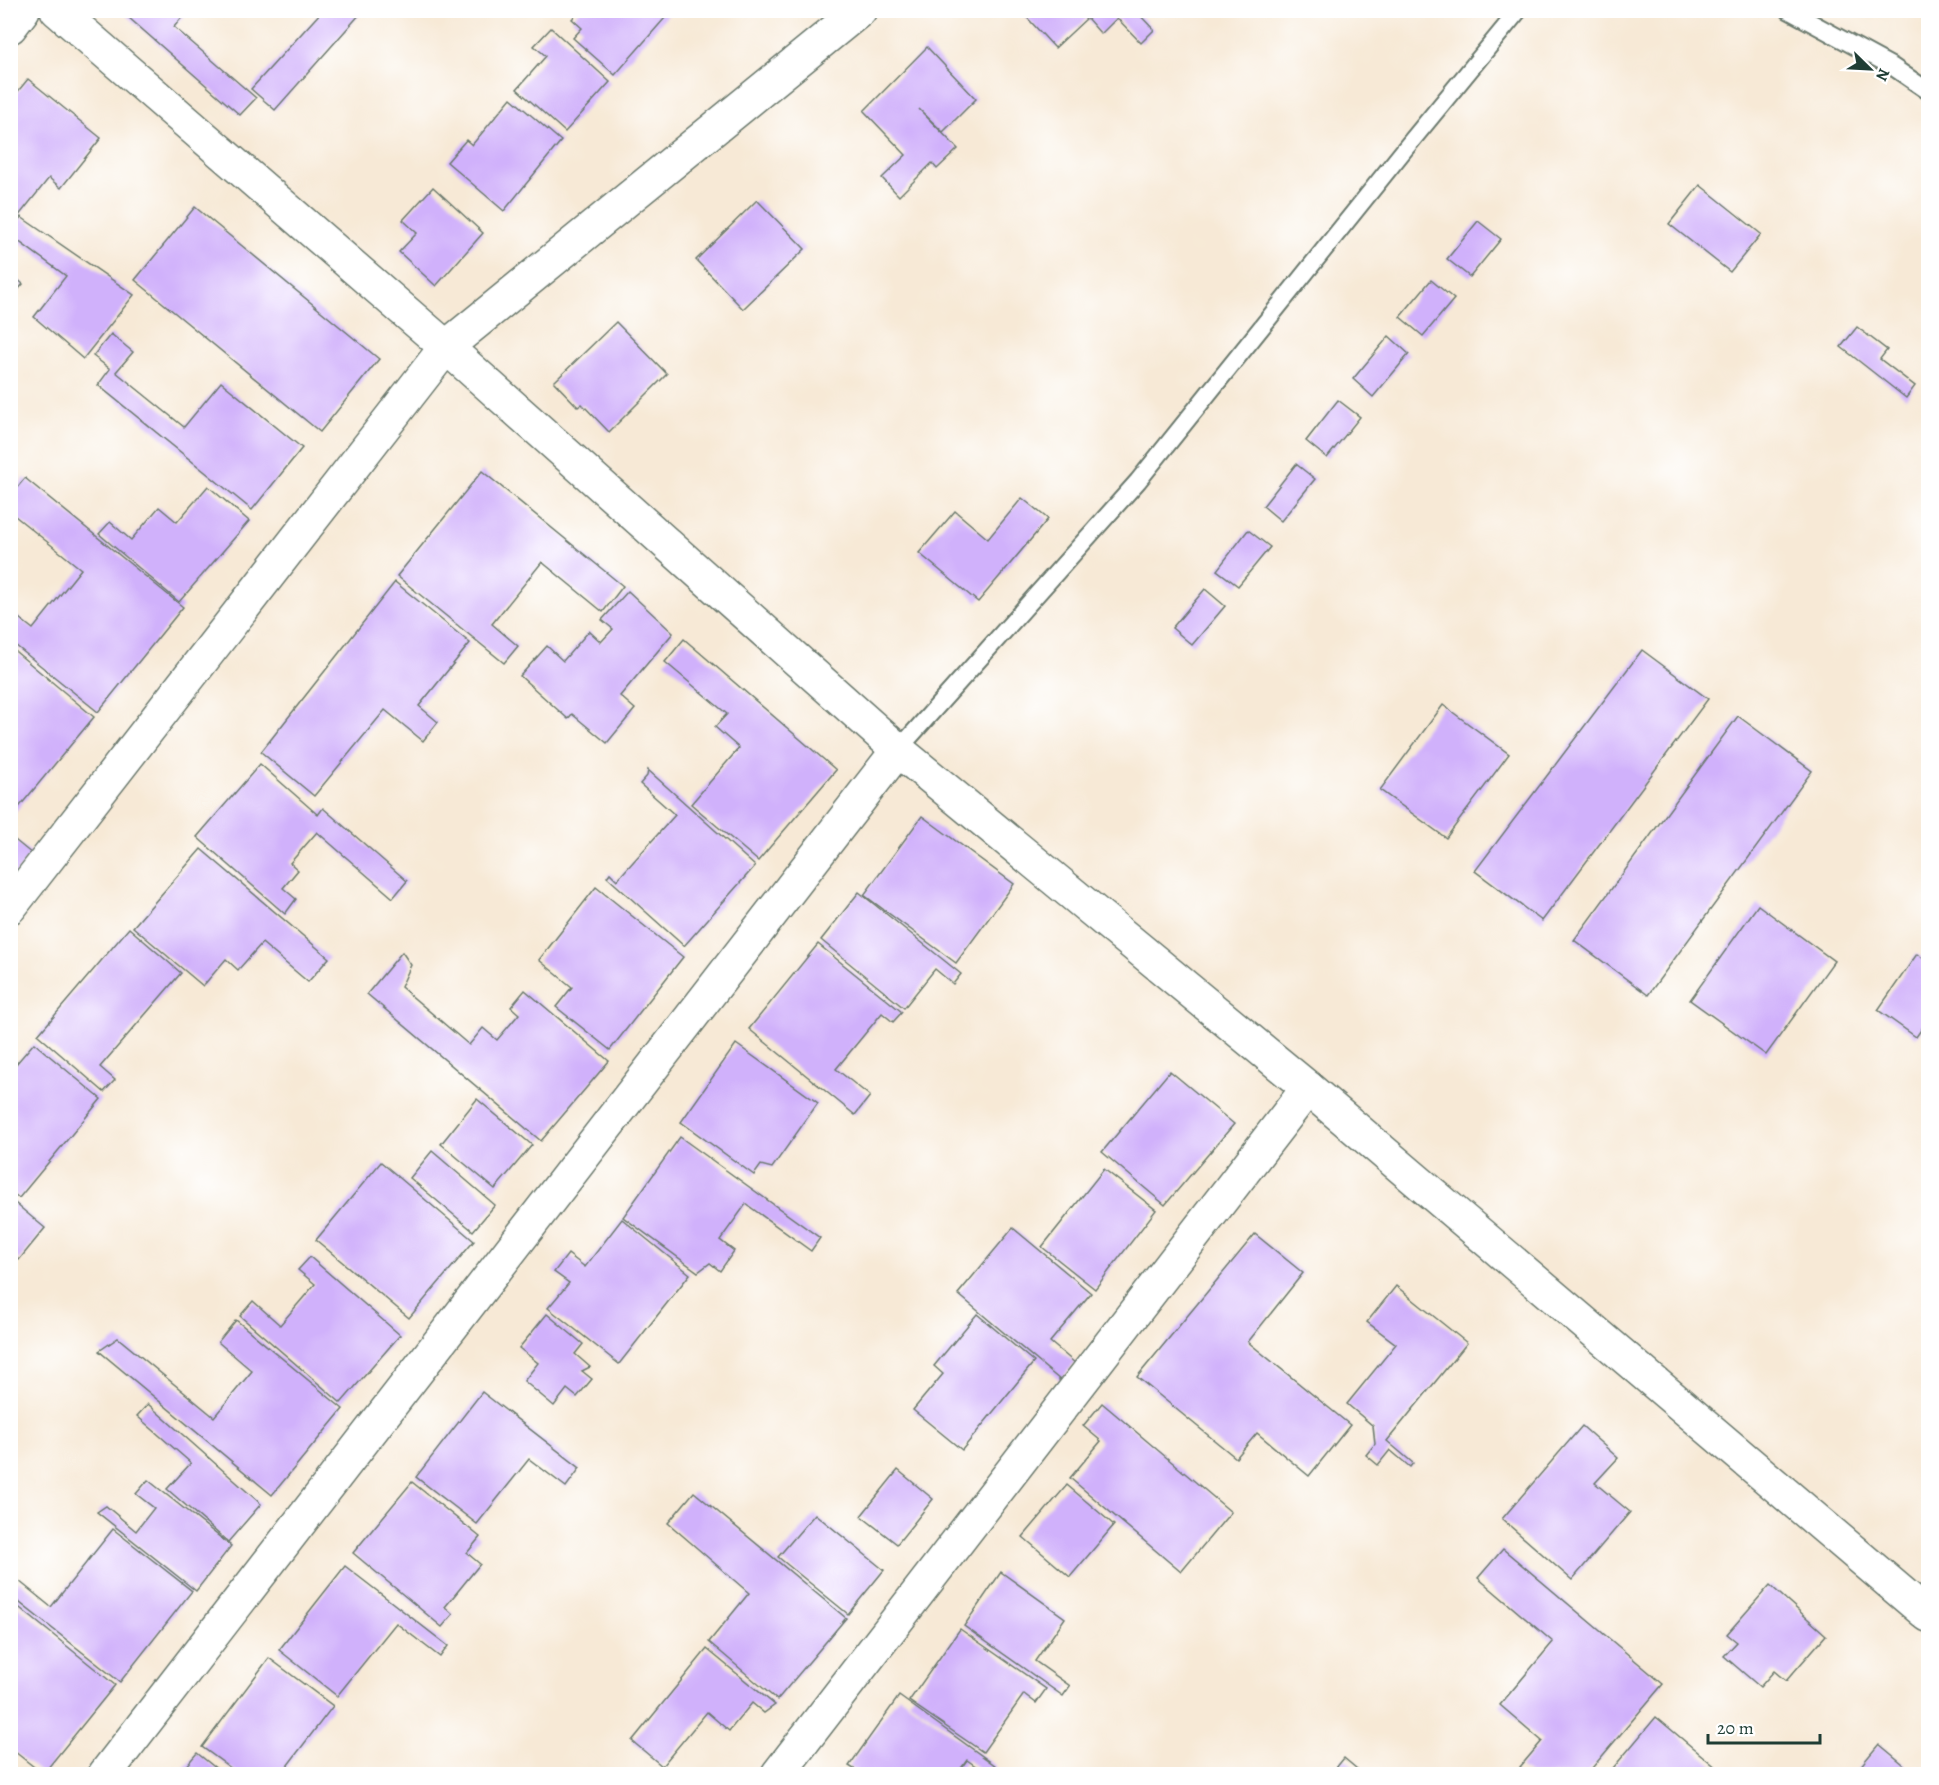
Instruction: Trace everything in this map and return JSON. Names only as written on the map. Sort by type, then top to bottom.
[{"type":"street","points":[[10,27],[23,10]]},
{"type":"street","points":[[57,10],[446,348],[898,750],[1308,1088],[1929,1615]]},
{"type":"street","points":[[10,907],[446,348],[860,10]]},
{"type":"street","points":[[105,1774],[898,750]]},
{"type":"street","points":[[778,1774],[1308,1088]]},
{"type":"lane","points":[[898,750],[1138,482],[1519,10]]},
{"type":"lane","points":[[1788,10],[1893,67],[1929,91]]},
{"type":"building","points":[[120,10],[188,10],[174,27],[256,98],[240,115]]},
{"type":"building","points":[[323,10],[358,10],[361,13],[275,110],[251,89]]},
{"type":"building","points":[[580,10],[672,10],[615,75],[573,38],[582,28],[572,19]]},
{"type":"building","points":[[1020,10],[1135,10],[1154,30],[1141,43],[1117,18],[1101,34],[1087,18],[1055,48]]},
{"type":"building","points":[[551,28],[610,82],[565,132],[517,89],[546,56],[534,46]]},
{"type":"building","points":[[927,47],[976,99],[943,132],[919,109],[958,149],[937,169],[932,163],[899,196],[882,178],[906,155],[864,111]]},
{"type":"building","points":[[28,79],[101,138],[61,188],[49,178],[17,218],[10,212],[10,101]]},
{"type":"building","points":[[511,98],[561,141],[504,211],[447,162],[466,140],[472,145]]},
{"type":"building","points":[[1700,185],[1761,234],[1730,272],[1669,224]]},
{"type":"building","points":[[433,187],[483,233],[436,286],[399,252],[417,233],[403,220]]},
{"type":"building","points":[[757,200],[805,249],[743,309],[696,260]]},
{"type":"building","points":[[195,207],[379,359],[320,432],[135,280]]},
{"type":"building","points":[[21,217],[134,295],[83,359],[34,317],[66,276],[10,235],[10,229]]},
{"type":"building","points":[[1478,221],[1501,239],[1470,277],[1447,259]]},
{"type":"building","points":[[10,273],[23,284],[10,299]]},
{"type":"building","points":[[1431,280],[1454,299],[1423,336],[1400,317]]},
{"type":"building","points":[[616,322],[667,374],[609,432],[582,404],[578,407],[554,382]]},
{"type":"building","points":[[1857,327],[1887,350],[1880,359],[1915,386],[1906,398],[1841,347]]},
{"type":"building","points":[[111,334],[133,352],[116,372],[184,427],[221,382],[302,448],[252,510],[98,385],[110,369],[93,356]]},
{"type":"building","points":[[1389,336],[1409,354],[1373,397],[1353,379]]},
{"type":"building","points":[[1338,400],[1360,417],[1327,458],[1306,441]]},
{"type":"building","points":[[1296,464],[1315,479],[1281,521],[1263,506]]},
{"type":"building","points":[[482,471],[623,586],[603,612],[542,562],[492,624],[518,646],[504,663],[397,576]]},
{"type":"building","points":[[25,478],[183,607],[98,712],[10,641],[10,611],[33,629],[81,569],[10,512],[10,496]]},
{"type":"building","points":[[208,486],[249,521],[179,602],[99,534],[110,522],[131,540],[159,507],[177,522]]},
{"type":"building","points":[[1022,498],[1048,519],[978,602],[919,553],[955,511],[988,539]]},
{"type":"building","points":[[1248,530],[1270,547],[1238,586],[1217,570]]},
{"type":"building","points":[[395,582],[470,643],[419,706],[438,722],[423,741],[385,710],[314,796],[261,752]]},
{"type":"building","points":[[1205,589],[1225,606],[1192,645],[1172,628]]},
{"type":"building","points":[[628,591],[673,633],[620,696],[635,709],[607,743],[572,714],[568,719],[520,676],[547,646],[563,661],[589,631],[601,642],[613,629],[602,620]]},
{"type":"building","points":[[684,639],[836,770],[758,861],[691,804],[739,748],[715,727],[727,714],[665,662]]},
{"type":"building","points":[[10,647],[94,717],[10,818]]},
{"type":"building","points":[[1642,650],[1708,699],[1542,921],[1475,871]]},
{"type":"building","points":[[1443,705],[1509,754],[1446,838],[1380,790]]},
{"type":"building","points":[[1738,716],[1812,771],[1648,995],[1574,940]]},
{"type":"building","points":[[260,764],[318,815],[323,808],[407,881],[393,898],[317,832],[290,863],[298,870],[283,888],[296,899],[285,914],[197,837]]},
{"type":"building","points":[[648,770],[755,866],[684,946],[607,877],[610,873],[617,880],[675,815],[640,784],[647,776]]},
{"type":"building","points":[[922,816],[1014,884],[956,963],[864,895]]},
{"type":"building","points":[[10,836],[32,854],[10,880]]},
{"type":"building","points":[[201,849],[329,958],[308,982],[262,943],[238,970],[226,959],[203,986],[133,927]]},
{"type":"building","points":[[596,887],[683,957],[610,1050],[556,1007],[572,987],[539,960]]},
{"type":"building","points":[[859,892],[961,974],[953,984],[935,969],[904,1008],[821,940]]},
{"type":"building","points":[[1758,905],[1834,961],[1766,1055],[1690,1000]]},
{"type":"building","points":[[129,928],[181,973],[100,1067],[115,1080],[104,1092],[38,1035]]},
{"type":"building","points":[[818,944],[902,1012],[893,1022],[882,1013],[836,1069],[870,1096],[855,1115],[749,1029]]},
{"type":"building","points":[[402,952],[411,965],[401,987],[469,1045],[483,1028],[497,1040],[519,1014],[511,1007],[525,990],[609,1061],[541,1141],[367,994]]},
{"type":"building","points":[[1917,954],[1928,962],[1928,1020],[1916,1037],[1878,1010]]},
{"type":"building","points":[[34,1043],[101,1099],[19,1198],[10,1191],[10,1071]]},
{"type":"building","points":[[736,1044],[818,1103],[772,1168],[761,1165],[754,1175],[681,1122]]},
{"type":"building","points":[[1170,1071],[1234,1124],[1165,1205],[1102,1152]]},
{"type":"building","points":[[477,1099],[532,1145],[495,1189],[441,1144]]},
{"type":"building","points":[[680,1137],[820,1238],[811,1251],[746,1204],[720,1240],[734,1251],[720,1271],[710,1263],[698,1272],[623,1217]]},
{"type":"building","points":[[432,1151],[495,1205],[473,1231],[410,1178]]},
{"type":"building","points":[[381,1162],[474,1241],[409,1318],[316,1240]]},
{"type":"building","points":[[1104,1169],[1156,1210],[1095,1289],[1042,1247]]},
{"type":"building","points":[[10,1199],[45,1228],[19,1260],[10,1252]]},
{"type":"building","points":[[622,1219],[690,1274],[619,1364],[548,1308],[569,1283],[554,1272],[568,1254],[585,1267]]},
{"type":"building","points":[[1013,1228],[1091,1293],[1050,1342],[1075,1363],[1060,1380],[958,1294]]},
{"type":"building","points":[[1255,1234],[1303,1273],[1248,1342],[1350,1425],[1309,1476],[1257,1433],[1236,1458],[1137,1377]]},
{"type":"building","points":[[310,1257],[400,1335],[341,1403],[240,1316],[253,1301],[280,1325],[315,1284],[298,1270]]},
{"type":"building","points":[[1396,1286],[1467,1343],[1387,1441],[1413,1463],[1410,1467],[1390,1450],[1378,1465],[1366,1455],[1375,1444],[1373,1426],[1347,1404],[1396,1344],[1367,1322]]},
{"type":"building","points":[[547,1314],[583,1344],[575,1354],[590,1367],[582,1371],[592,1379],[577,1397],[567,1389],[554,1406],[524,1381],[538,1363],[519,1348]]},
{"type":"building","points":[[977,1314],[1034,1362],[962,1450],[913,1410],[943,1374],[934,1366]]},
{"type":"building","points":[[236,1320],[343,1409],[272,1495],[99,1351],[118,1338],[214,1417],[252,1371],[218,1342]]},
{"type":"building","points":[[482,1392],[580,1468],[566,1487],[529,1459],[477,1524],[416,1477]]},
{"type":"building","points":[[1102,1403],[1231,1512],[1181,1572],[1070,1478],[1101,1441],[1083,1426]]},
{"type":"building","points":[[148,1404],[261,1504],[228,1542],[167,1489],[191,1463],[137,1416]]},
{"type":"building","points":[[1582,1426],[1618,1458],[1595,1483],[1630,1512],[1572,1580],[1502,1519]]},
{"type":"building","points":[[898,1470],[933,1499],[897,1544],[861,1516]]},
{"type":"building","points":[[148,1480],[231,1546],[196,1591],[97,1512],[106,1506],[136,1531],[154,1508],[136,1494]]},
{"type":"building","points":[[412,1482],[480,1537],[467,1553],[480,1564],[445,1607],[453,1614],[442,1627],[353,1553]]},
{"type":"building","points":[[1067,1485],[1114,1525],[1070,1577],[1023,1537]]},
{"type":"building","points":[[694,1492],[846,1618],[777,1700],[709,1642],[749,1593],[668,1523]]},
{"type":"building","points":[[815,1514],[884,1570],[848,1614],[778,1557]]},
{"type":"building","points":[[113,1529],[192,1591],[120,1682],[10,1595],[19,1581],[51,1607]]},
{"type":"building","points":[[1503,1549],[1663,1684],[1587,1774],[1529,1774],[1520,1767],[1542,1741],[1500,1705],[1553,1642],[1478,1578]]},
{"type":"building","points":[[345,1566],[448,1646],[440,1657],[396,1623],[337,1696],[279,1650]]},
{"type":"building","points":[[1001,1572],[1065,1618],[1035,1661],[1070,1686],[1063,1696],[964,1626]]},
{"type":"building","points":[[1770,1585],[1826,1635],[1786,1681],[1774,1671],[1760,1687],[1724,1656],[1737,1642],[1727,1634]]},
{"type":"building","points":[[10,1600],[115,1685],[43,1774],[10,1748],[10,1645],[14,1640],[10,1637]]},
{"type":"building","points":[[960,1629],[1046,1689],[1036,1703],[1024,1694],[983,1752],[909,1701]]},
{"type":"building","points":[[707,1649],[775,1705],[764,1713],[752,1703],[729,1731],[707,1712],[662,1766],[632,1741]]},
{"type":"building","points":[[269,1658],[333,1706],[281,1774],[239,1774],[202,1747]]},
{"type":"building","points":[[899,1696],[996,1766],[990,1774],[967,1760],[957,1774],[862,1774],[849,1766]]},
{"type":"building","points":[[1656,1717],[1724,1774],[1608,1774]]},
{"type":"building","points":[[1879,1744],[1915,1774],[1854,1774]]},
{"type":"building","points":[[197,1753],[223,1774],[179,1774]]},
{"type":"building","points":[[1344,1758],[1363,1774],[1331,1774]]}]
